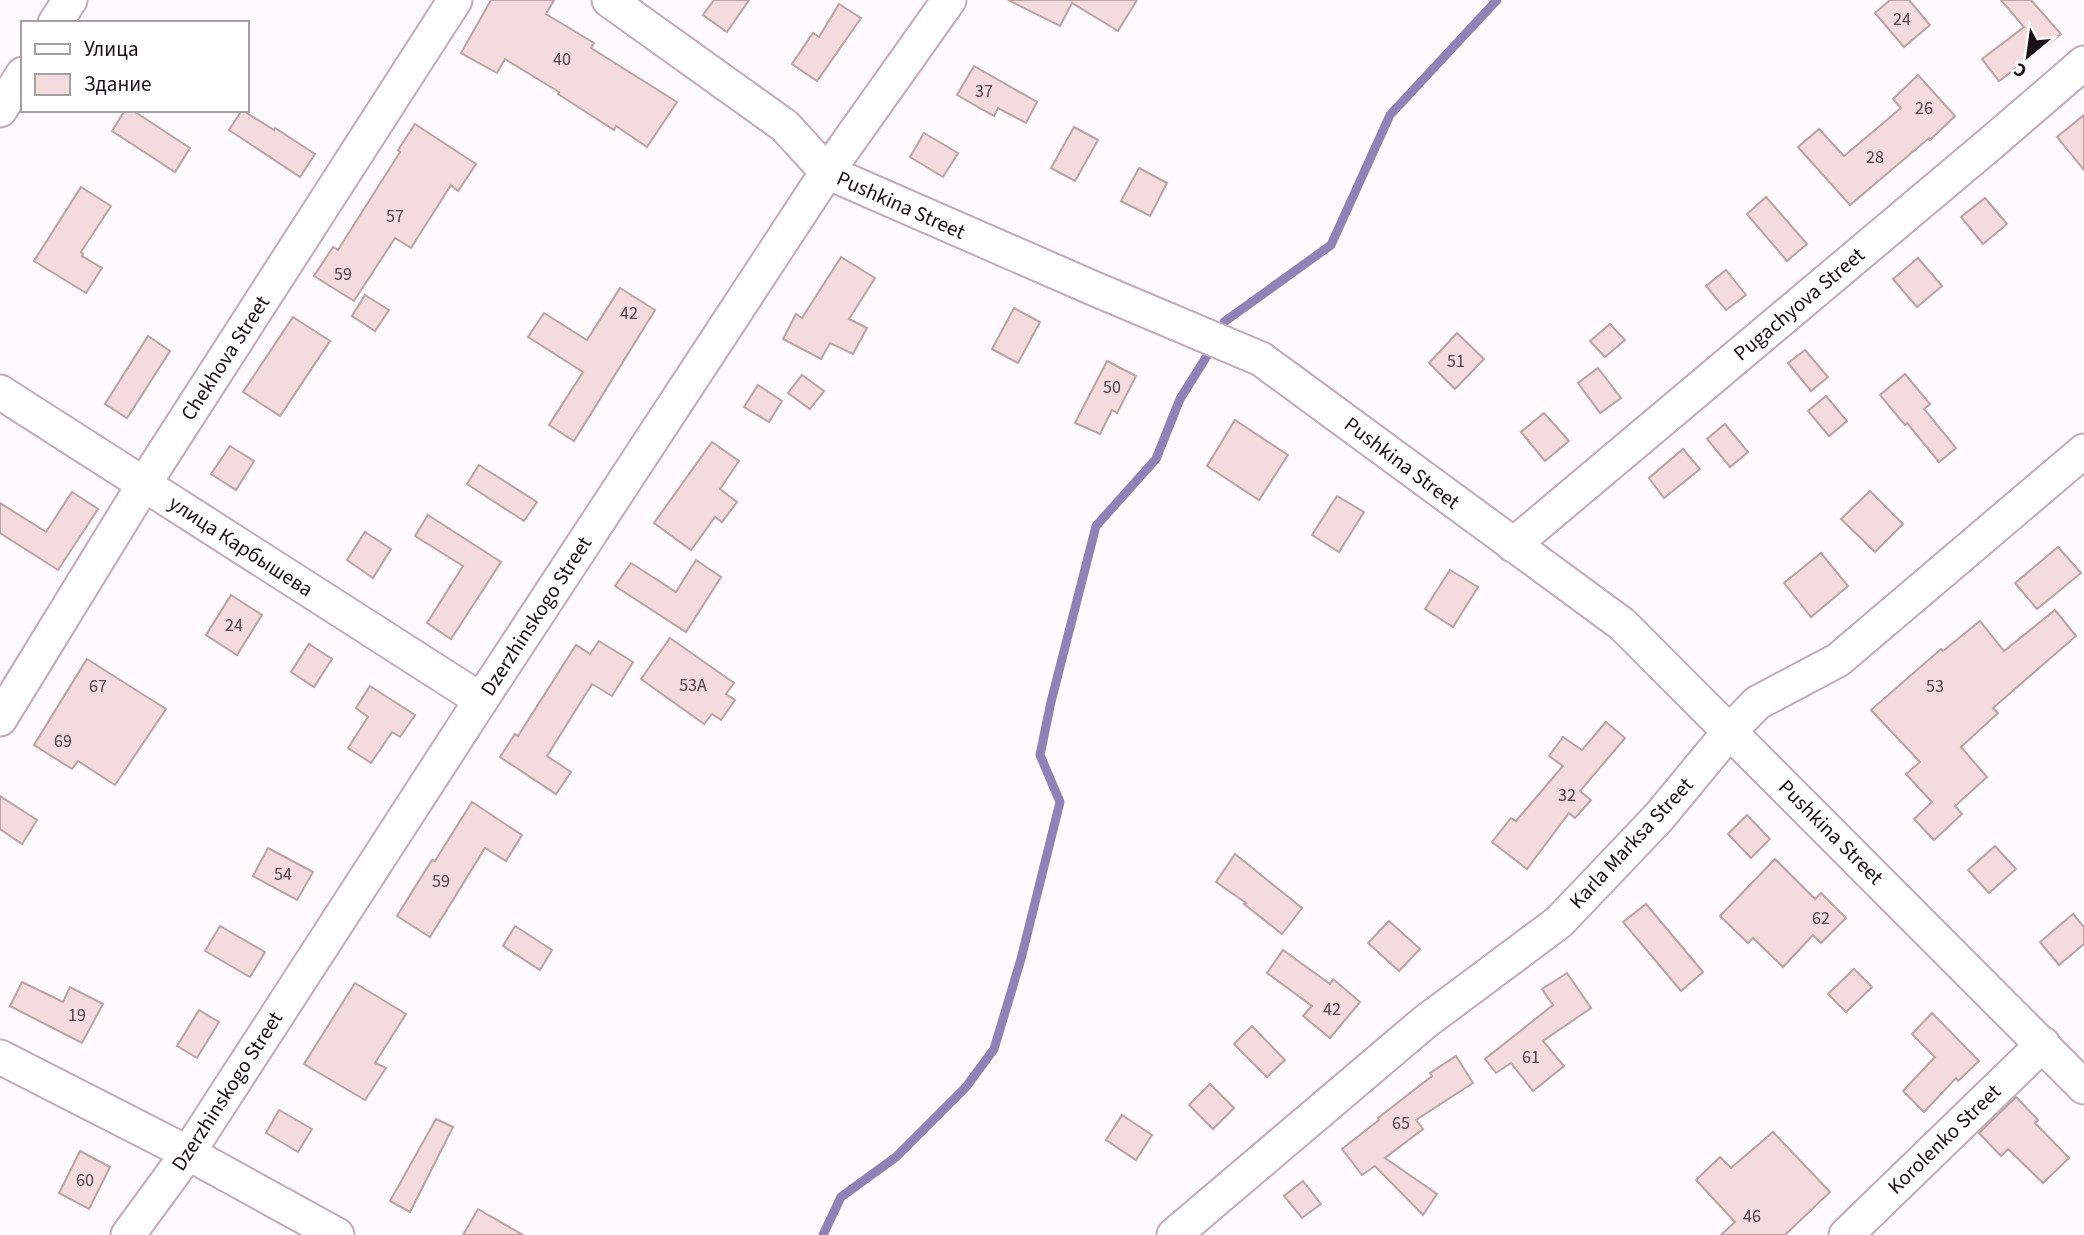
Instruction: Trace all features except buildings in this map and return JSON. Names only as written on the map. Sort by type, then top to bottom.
[{"type":"street","points":[[56,21],[69,0]]},
{"type":"street","name":"Chekhova Street","points":[[0,719],[144,484],[455,0]]},
{"type":"street","name":"Pushkina Street","points":[[609,0],[785,126],[827,172],[1261,359],[1622,624],[2084,1087]]},
{"type":"street","name":"Dzerzhinskogo Street","points":[[128,1235],[188,1153],[827,172],[949,0]]},
{"type":"street","name":"Pugachyova Street","points":[[1513,545],[2084,62]]},
{"type":"street","points":[[0,110],[21,77]]},
{"type":"street","name":"улица Карбышева","points":[[0,392],[481,700]]},
{"type":"street","name":"Karla Marksa Street","points":[[1174,1235],[1425,1022],[1559,922],[1659,817],[1730,731],[1757,703],[1838,660],[2084,452]]},
{"type":"street","name":"Korolenko Street","points":[[1846,1235],[2043,1044]]},
{"type":"street","points":[[0,1057],[188,1153],[337,1235]]},
{"type":"waterway","points":[[1224,322],[1331,245],[1390,115],[1497,0]]},
{"type":"waterway","points":[[823,1235],[841,1197],[896,1157],[966,1087],[994,1049],[1021,959],[1060,802],[1040,755],[1096,526],[1156,459],[1180,399],[1210,351]]}]
